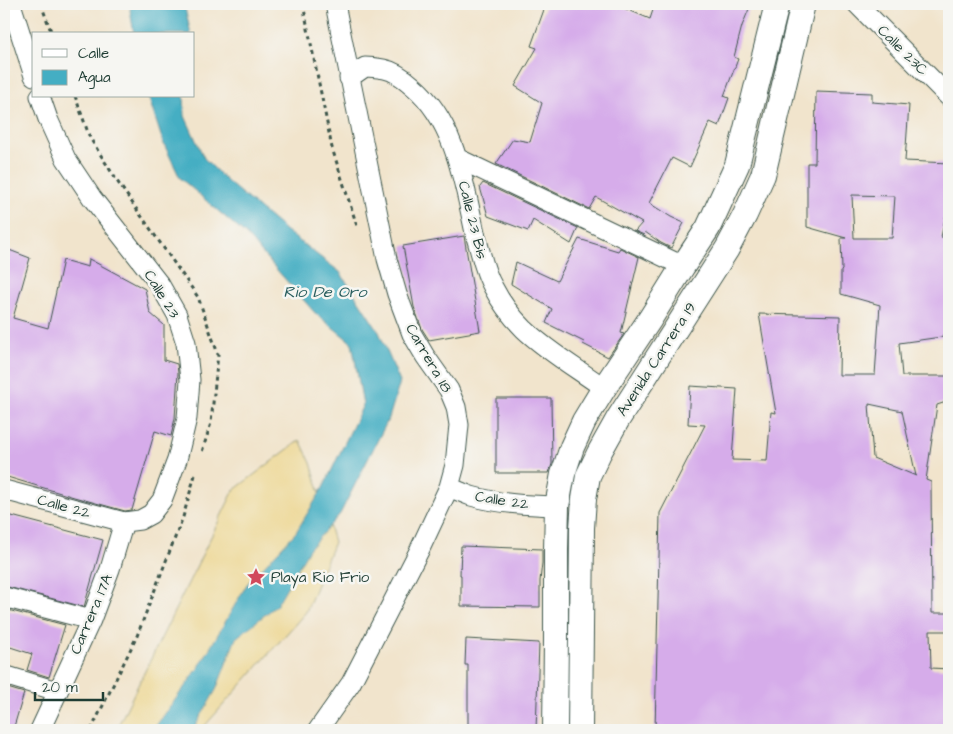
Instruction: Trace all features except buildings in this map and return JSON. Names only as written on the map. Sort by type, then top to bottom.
[{"type":"street","points":[[11,4],[32,70]]},
{"type":"street","name":"Carrera 18","points":[[318,730],[351,683],[419,551],[449,487],[455,465],[459,425],[456,407],[449,390],[424,356],[412,334],[397,294],[387,259],[335,4]]},
{"type":"street","name":"Avenida Carrera 19","points":[[555,730],[556,550],[558,506],[563,474],[572,447],[584,422],[708,228],[737,165],[777,4]]},
{"type":"street","name":"Avenida Carrera 19","points":[[580,730],[582,528],[588,476],[618,419],[727,249],[745,215],[763,175],[803,4]]},
{"type":"street","name":"Calle 23C","points":[[857,4],[949,97]]},
{"type":"street","name":"Calle 23 Bis","points":[[349,78],[365,67],[384,69],[402,77],[419,91],[435,110],[447,130],[457,158],[482,258],[491,285],[505,307],[524,330],[604,388]]},
{"type":"street","name":"Calle 23","points":[[41,98],[48,120],[66,159],[92,198],[160,285],[177,315],[186,343],[190,380],[187,418],[177,460],[162,500],[151,514],[140,520],[124,522]]},
{"type":"street","points":[[457,158],[683,266]]},
{"type":"street","name":"Calle 22","points":[[449,487],[488,500],[558,506]]},
{"type":"street","name":"Calle 22","points":[[4,490],[124,522]]},
{"type":"street","name":"Carrera 17A","points":[[40,730],[91,620],[110,569],[124,522]]},
{"type":"street","points":[[4,597],[91,620]]},
{"type":"street","points":[[4,675],[57,691]]},
{"type":"path","points":[[41,4],[51,32]]},
{"type":"path","points":[[303,4],[332,148],[358,230]]},
{"type":"path","points":[[76,98],[90,138],[119,184],[198,296],[218,354],[211,423],[200,461]]},
{"type":"path","points":[[91,730],[137,636],[183,517],[197,470]]},
{"type":"sand","name":"Playa Rio Frio","points":[[300,440],[311,463],[334,542],[306,612],[201,730],[116,730],[234,490]]},
{"type":"water","points":[[132,4],[184,4],[191,32],[134,32],[130,10]]},
{"type":"water","name":"Rio De Oro","points":[[149,98],[184,98],[185,116],[204,158],[229,183],[286,231],[340,272],[379,332],[400,382],[389,418],[340,514],[309,549],[276,606],[236,638],[216,690],[193,730],[153,730],[199,667],[247,584],[296,532],[324,486],[363,405],[352,343],[315,313],[246,235],[180,178],[163,142]]},
{"type":"place","name":"Playa Rio Frio","points":[[256,577]]}]
